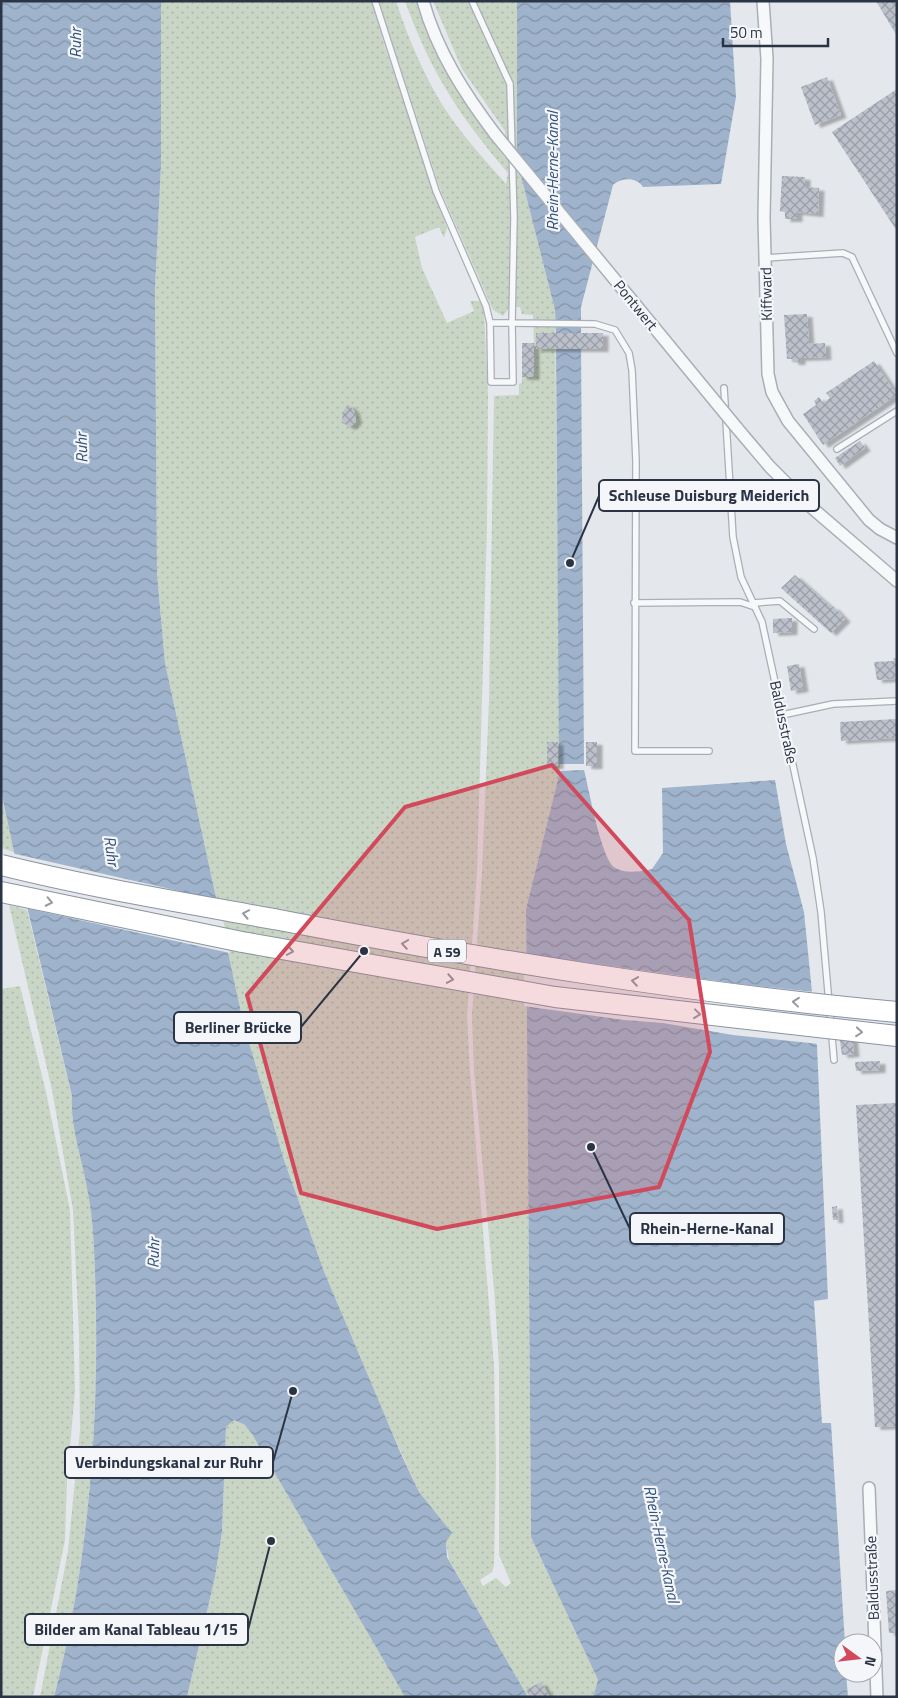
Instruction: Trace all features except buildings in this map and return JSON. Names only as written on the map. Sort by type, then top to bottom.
[{"type":"highway","name":"A 59","points":[[1,865],[119,891],[391,942],[752,998],[897,1012]]},
{"type":"highway","name":"A 59","points":[[1,892],[242,942],[555,997],[897,1036]]},
{"type":"street","name":"Pontwert","points":[[423,1],[439,44],[453,74],[495,134],[770,467],[804,501],[895,581]]},
{"type":"street","name":"Kiffward","points":[[763,1],[767,59],[765,258],[768,374],[772,392],[788,420],[858,507],[880,529],[897,538]]},
{"type":"street","name":"Baldusstraße","points":[[869,1488],[877,1697]]},
{"type":"lane","points":[[375,1],[436,191],[486,306],[490,324],[491,382],[512,382],[514,218],[510,84],[472,1]]},
{"type":"lane","points":[[765,258],[843,253],[852,257],[897,354]]},
{"type":"lane","points":[[490,324],[595,324],[615,330],[630,354],[636,461],[634,751],[709,751]]},
{"type":"lane","name":"Baldusstraße","points":[[724,388],[733,537],[741,577],[762,622],[813,858],[821,912],[834,1060]]},
{"type":"lane","points":[[837,449],[897,411]]},
{"type":"lane","points":[[634,604],[740,602],[754,605],[780,601],[814,629]]},
{"type":"lane","points":[[782,715],[833,704],[897,701]]},
{"type":"highlighted area","points":[[552,765],[689,920],[710,1052],[659,1187],[437,1229],[301,1193],[247,995],[405,807]]},
{"type":"green space","points":[[161,1],[372,1],[384,44],[447,228],[444,238],[439,227],[415,237],[422,268],[447,323],[474,311],[470,301],[480,301],[484,311],[488,396],[487,526],[477,872],[467,1015],[494,1366],[496,1465],[494,1566],[492,1572],[480,1580],[483,1586],[496,1578],[506,1587],[511,1583],[499,1555],[499,1366],[495,1301],[474,1071],[472,1015],[482,872],[489,701],[494,396],[519,395],[519,384],[522,383],[522,343],[534,343],[533,315],[522,314],[520,307],[510,307],[503,316],[493,310],[440,189],[379,1],[396,1],[416,55],[443,106],[481,156],[506,184],[508,173],[475,132],[448,92],[425,50],[405,1],[416,1],[431,44],[441,64],[465,103],[505,158],[505,131],[462,69],[433,1],[517,1],[517,160],[555,310],[560,771],[526,909],[531,1537],[598,1680],[593,1697],[528,1697],[449,1560],[446,1542],[451,1533],[419,1492],[370,1383],[325,1274],[285,1163],[244,1026],[165,663],[157,574],[155,289],[161,165]]},
{"type":"green space","points":[[1,791],[14,852],[1,848]]},
{"type":"green space","points":[[9,905],[27,910],[72,1097],[73,1121],[89,1193],[94,1242],[96,1379],[90,1486],[76,1592],[54,1697],[40,1697],[68,1551],[80,1430],[79,1333],[73,1210],[52,1090]]},
{"type":"green space","points":[[20,986],[46,1092],[70,1210],[75,1391],[67,1480],[65,1540],[33,1697],[1,1697],[1,989]]},
{"type":"green space","points":[[234,1420],[245,1425],[252,1434],[405,1697],[187,1697],[215,1577],[222,1532],[226,1426]]},
{"type":"water","name":"Ruhr","points":[[1,1],[161,1],[161,165],[155,289],[157,574],[165,663],[244,1026],[285,1163],[325,1274],[402,1456],[419,1492],[452,1533],[446,1542],[447,1557],[528,1697],[405,1697],[252,1434],[245,1425],[234,1420],[226,1427],[222,1532],[215,1577],[187,1697],[54,1697],[76,1592],[90,1486],[96,1379],[95,1272],[91,1212],[73,1121],[72,1096],[1,791]]},
{"type":"water","points":[[517,1],[730,1],[736,97],[721,184],[643,187],[637,181],[624,179],[613,185],[581,307],[581,338],[556,337],[555,310],[517,160]]},
{"type":"water","points":[[556,345],[581,345],[584,764],[559,764]]},
{"type":"water","points":[[584,770],[600,837],[609,861],[614,867],[628,872],[652,869],[663,853],[662,788],[775,780],[786,844],[804,912],[814,1012],[811,1041],[816,1042],[817,1046],[828,1299],[814,1301],[822,1423],[831,1423],[844,1633],[833,1633],[833,1683],[847,1683],[848,1697],[593,1697],[598,1680],[531,1537],[526,909],[560,771]]},
{"type":"pier","points":[[11,853],[219,900],[230,953],[25,908]]},
{"type":"pier","points":[[524,954],[739,984],[815,992],[817,1012],[814,1039],[818,1040],[819,1044],[733,1035],[663,1023],[624,1020],[524,1006]]},
{"type":"place","name":"Schleuse Duisburg Meiderich","points":[[570,563]]},
{"type":"place","name":"Berliner Brücke","points":[[364,951]]},
{"type":"place","name":"Rhein-Herne-Kanal","points":[[591,1147]]},
{"type":"place","name":"Verbindungskanal zur Ruhr","points":[[293,1391]]},
{"type":"place","name":"Bilder am Kanal Tableau 1/15","points":[[271,1541]]}]
